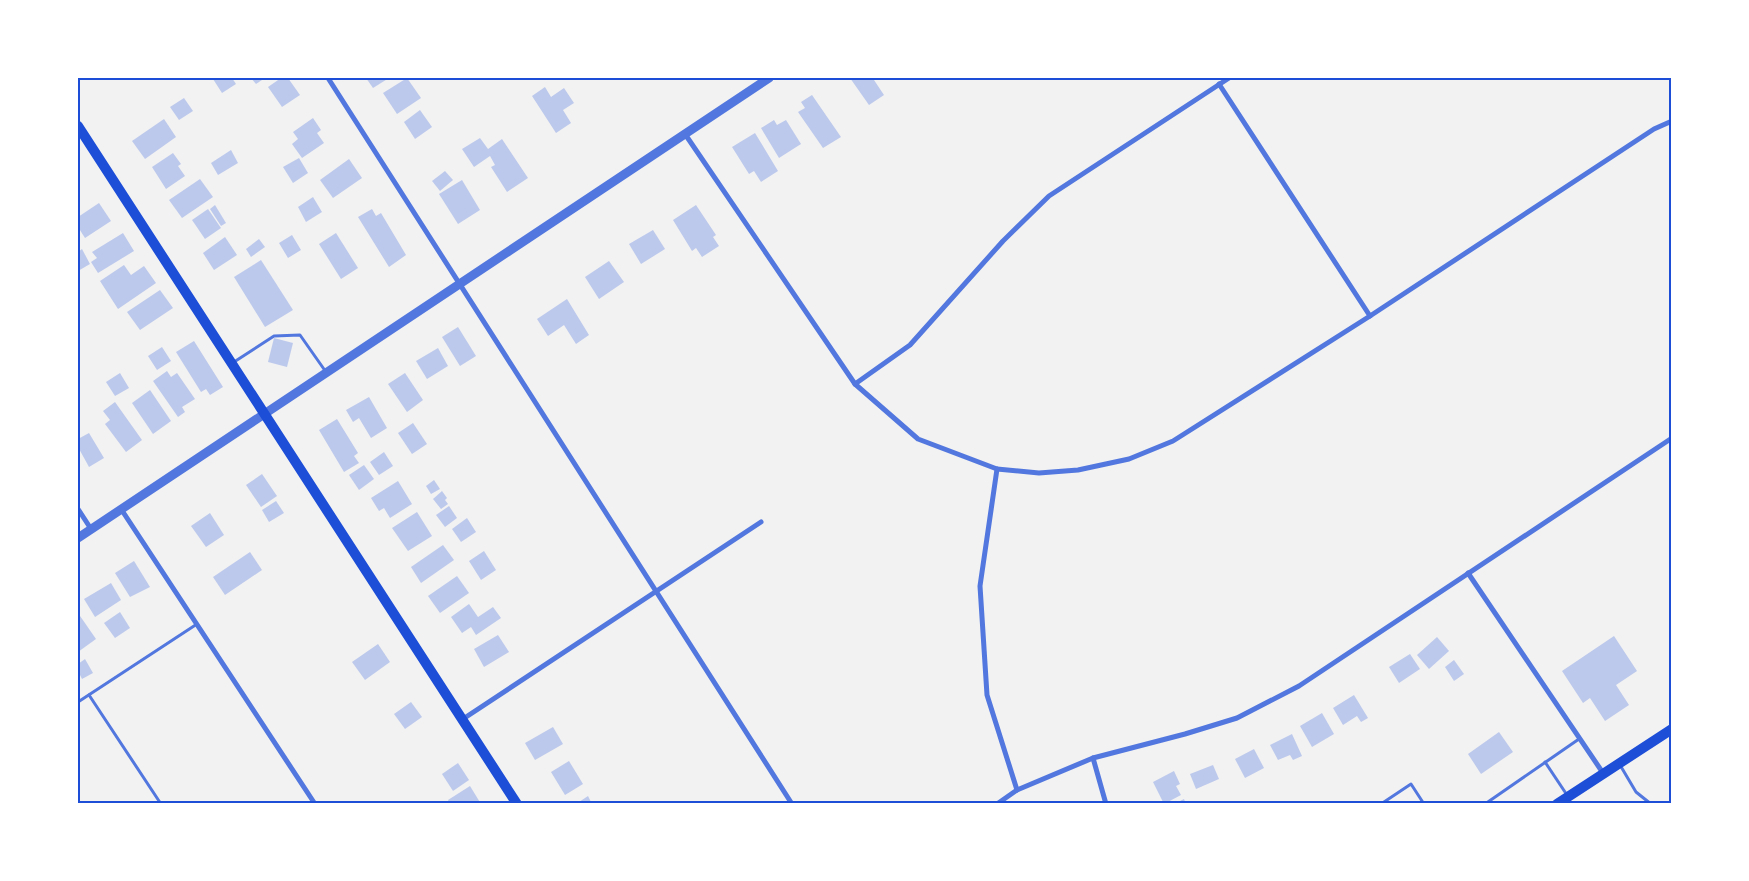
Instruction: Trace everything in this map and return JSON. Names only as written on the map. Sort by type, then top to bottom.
[{"type":"main road","points":[[78,126],[517,804]]},
{"type":"main road","points":[[1557,804],[1672,729]]},
{"type":"street","points":[[328,78],[792,804]]},
{"type":"street","points":[[78,538],[769,78]]},
{"type":"street","points":[[855,384],[910,346],[1004,241],[1049,196],[1229,78]]},
{"type":"street","points":[[1220,84],[1370,316]]},
{"type":"street","points":[[685,134],[855,384],[918,439],[997,469],[1039,473],[1078,470],[1129,459],[1173,440],[1370,316],[1654,129],[1672,121]]},
{"type":"street","points":[[997,804],[1017,790],[1093,758],[1237,718],[1299,686],[1672,438]]},
{"type":"street","points":[[997,469],[980,586],[988,695],[1017,790]]},
{"type":"street","points":[[78,509],[91,529]]},
{"type":"street","points":[[121,509],[315,804]]},
{"type":"street","points":[[462,719],[761,522]]},
{"type":"street","points":[[1468,573],[1602,773]]},
{"type":"street","points":[[1093,758],[1106,804]]},
{"type":"lane","points":[[231,364],[274,336],[300,335],[326,373]]},
{"type":"lane","points":[[78,702],[196,624]]},
{"type":"lane","points":[[88,695],[160,804]]},
{"type":"lane","points":[[1485,804],[1580,739]]},
{"type":"lane","points":[[1545,762],[1568,796]]},
{"type":"lane","points":[[1619,763],[1636,792],[1651,804]]},
{"type":"lane","points":[[1380,804],[1386,802],[1411,784],[1424,804]]},
{"type":"building","points":[[232,78],[236,84],[222,93],[213,79]]},
{"type":"building","points":[[251,78],[265,78],[256,84]]},
{"type":"building","points":[[281,78],[288,78],[300,95],[282,107],[268,87]]},
{"type":"building","points":[[366,78],[389,78],[373,88]]},
{"type":"building","points":[[407,78],[421,98],[397,114],[383,93]]},
{"type":"building","points":[[850,78],[879,78],[874,80],[884,95],[869,105]]},
{"type":"building","points":[[545,87],[551,97],[564,88],[574,103],[563,110],[571,123],[556,133],[532,96]]},
{"type":"building","points":[[812,95],[841,137],[823,148],[798,112],[805,108],[801,102]]},
{"type":"building","points":[[184,98],[193,111],[179,120],[170,107]]},
{"type":"building","points":[[420,110],[432,127],[415,139],[404,122]]},
{"type":"building","points":[[313,118],[321,130],[317,133],[324,143],[302,158],[292,144],[298,139],[293,132]]},
{"type":"building","points":[[164,119],[176,137],[145,159],[132,141]]},
{"type":"building","points":[[774,120],[777,125],[786,120],[801,144],[779,158],[761,128]]},
{"type":"building","points":[[755,133],[778,171],[761,182],[754,171],[749,174],[732,147]]},
{"type":"building","points":[[480,138],[488,149],[502,139],[528,178],[507,192],[491,167],[495,165],[490,156],[474,167],[462,149]]},
{"type":"building","points":[[231,150],[238,163],[218,175],[211,163]]},
{"type":"building","points":[[173,153],[181,164],[178,166],[185,176],[166,189],[152,167]]},
{"type":"building","points":[[299,158],[308,173],[293,183],[283,167]]},
{"type":"building","points":[[349,159],[362,178],[333,198],[320,180]]},
{"type":"building","points":[[445,171],[453,180],[440,191],[432,181]]},
{"type":"building","points":[[200,179],[213,197],[182,218],[169,200]]},
{"type":"building","points":[[462,180],[480,210],[458,224],[439,194]]},
{"type":"building","points":[[313,197],[322,212],[306,222],[298,207]]},
{"type":"building","points":[[99,203],[111,221],[85,238],[78,227],[78,217]]},
{"type":"building","points":[[215,205],[226,223],[221,226],[210,209]]},
{"type":"building","points":[[696,205],[716,235],[713,237],[719,246],[702,257],[696,248],[692,251],[673,220]]},
{"type":"building","points":[[208,209],[221,228],[205,239],[192,220]]},
{"type":"building","points":[[372,209],[376,216],[381,213],[406,255],[389,267],[358,217]]},
{"type":"building","points":[[653,230],[665,249],[641,264],[629,244]]},
{"type":"building","points":[[123,233],[134,251],[98,273],[91,262],[97,258],[92,252]]},
{"type":"building","points":[[336,233],[358,268],[341,279],[319,244]]},
{"type":"building","points":[[292,235],[301,250],[288,258],[279,243]]},
{"type":"building","points":[[225,237],[237,255],[214,270],[203,253]]},
{"type":"building","points":[[259,239],[265,247],[251,257],[246,249]]},
{"type":"building","points":[[82,249],[90,264],[78,271],[78,252]]},
{"type":"building","points":[[261,260],[293,310],[265,327],[234,277]]},
{"type":"building","points":[[609,261],[624,282],[599,299],[585,277]]},
{"type":"building","points":[[124,265],[131,275],[144,266],[156,283],[118,309],[100,281]]},
{"type":"building","points":[[160,290],[173,308],[140,330],[127,312]]},
{"type":"building","points":[[567,299],[589,335],[576,344],[564,325],[548,336],[537,319]]},
{"type":"building","points":[[458,327],[476,356],[460,366],[442,337]]},
{"type":"building","points":[[274,338],[293,343],[287,367],[268,362]]},
{"type":"building","points":[[194,341],[223,387],[210,395],[206,389],[201,392],[176,352]]},
{"type":"building","points":[[162,347],[171,361],[157,370],[148,356]]},
{"type":"building","points":[[438,348],[448,366],[427,379],[416,361]]},
{"type":"building","points":[[167,371],[171,377],[177,373],[195,399],[182,407],[185,412],[178,417],[153,381]]},
{"type":"building","points":[[120,373],[129,388],[115,396],[106,382]]},
{"type":"building","points":[[405,373],[423,400],[407,412],[388,384]]},
{"type":"building","points":[[150,390],[171,421],[153,434],[132,403]]},
{"type":"building","points":[[369,397],[387,428],[371,438],[359,418],[353,422],[346,410]]},
{"type":"building","points":[[115,402],[142,440],[126,452],[105,424],[110,420],[103,411]]},
{"type":"building","points":[[337,419],[358,453],[354,456],[359,463],[344,472],[319,430]]},
{"type":"building","points":[[413,423],[427,444],[412,454],[398,433]]},
{"type":"building","points":[[89,433],[104,458],[89,467],[78,447],[78,439]]},
{"type":"building","points":[[384,452],[393,466],[379,475],[370,462]]},
{"type":"building","points":[[364,465],[374,479],[359,490],[349,475]]},
{"type":"building","points":[[262,474],[277,496],[261,507],[246,485]]},
{"type":"building","points":[[434,480],[440,489],[431,494],[426,486]]},
{"type":"building","points":[[398,481],[412,504],[390,518],[384,508],[379,511],[371,498]]},
{"type":"building","points":[[442,491],[447,498],[445,500],[448,504],[441,509],[433,499]]},
{"type":"building","points":[[276,501],[284,513],[269,522],[262,510]]},
{"type":"building","points":[[449,506],[457,518],[445,527],[436,515]]},
{"type":"building","points":[[417,512],[432,536],[408,551],[392,528]]},
{"type":"building","points":[[210,513],[224,535],[206,547],[191,526]]},
{"type":"building","points":[[467,518],[476,532],[461,542],[452,529]]},
{"type":"building","points":[[443,545],[454,560],[421,583],[411,567]]},
{"type":"building","points":[[484,551],[496,570],[481,580],[469,561]]},
{"type":"building","points":[[250,552],[262,570],[225,595],[213,577]]},
{"type":"building","points":[[134,561],[150,587],[130,597],[115,573]]},
{"type":"building","points":[[457,576],[469,593],[440,613],[428,596]]},
{"type":"building","points":[[111,583],[121,600],[95,617],[84,599]]},
{"type":"building","points":[[469,604],[478,617],[493,607],[501,618],[476,635],[471,627],[462,633],[451,617]]},
{"type":"building","points":[[120,612],[130,628],[115,638],[104,623]]},
{"type":"building","points":[[78,613],[96,639],[78,652]]},
{"type":"building","points":[[498,635],[509,652],[484,667],[474,649]]},
{"type":"building","points":[[1614,636],[1637,671],[1616,685],[1629,705],[1605,721],[1590,698],[1583,703],[1562,671]]},
{"type":"building","points":[[1437,637],[1449,651],[1429,669],[1417,655]]},
{"type":"building","points":[[378,644],[390,662],[365,680],[352,662]]},
{"type":"building","points":[[1410,654],[1420,669],[1399,683],[1389,667]]},
{"type":"building","points":[[85,659],[93,673],[82,679],[78,671],[78,664]]},
{"type":"building","points":[[1454,660],[1464,674],[1454,681],[1445,667]]},
{"type":"building","points":[[1354,695],[1368,718],[1361,722],[1357,716],[1343,725],[1333,708]]},
{"type":"building","points":[[411,702],[422,717],[405,729],[394,714]]},
{"type":"building","points":[[1322,713],[1334,734],[1312,747],[1300,726]]},
{"type":"building","points":[[553,727],[563,744],[535,760],[525,743]]},
{"type":"building","points":[[1499,732],[1513,752],[1481,774],[1468,754]]},
{"type":"building","points":[[1292,734],[1302,756],[1293,760],[1290,755],[1278,760],[1270,745]]},
{"type":"building","points":[[1254,749],[1264,768],[1245,778],[1235,759]]},
{"type":"building","points":[[569,761],[583,784],[565,795],[551,772]]},
{"type":"building","points":[[458,763],[469,780],[453,791],[442,774]]},
{"type":"building","points":[[1213,765],[1219,779],[1196,789],[1190,774]]},
{"type":"building","points":[[1174,771],[1180,784],[1176,786],[1181,795],[1164,804],[1153,782]]},
{"type":"building","points":[[470,786],[481,804],[450,804],[448,800]]},
{"type":"building","points":[[588,796],[592,804],[576,804]]},
{"type":"building","points":[[1184,799],[1186,804],[1174,804]]}]
